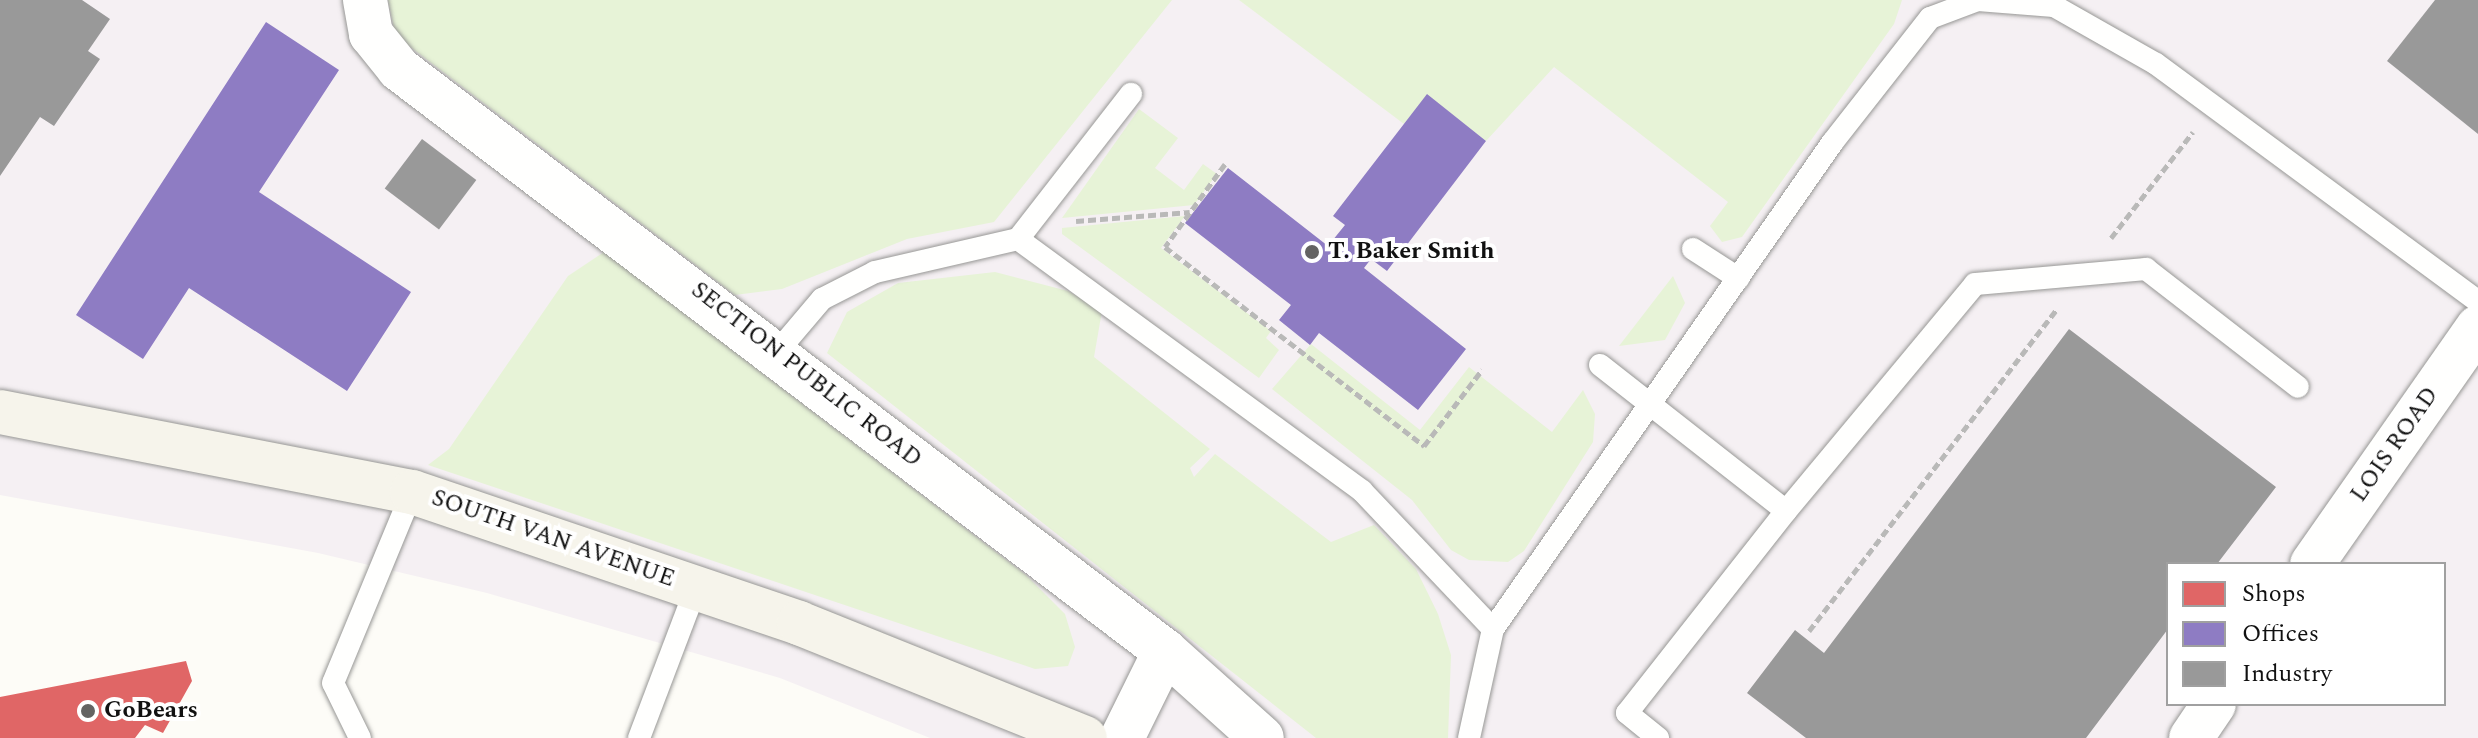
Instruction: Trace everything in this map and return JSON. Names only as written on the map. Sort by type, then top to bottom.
[{"type":"main road","name":"SOUTH VAN AVENUE","points":[[0,412],[412,492],[696,588],[1085,738]]},
{"type":"street","name":"SECTION PUBLIC ROAD","points":[[364,3],[371,34],[399,69],[777,352],[1165,651],[1262,738]]},
{"type":"street","name":"LOIS ROAD","points":[[2313,562],[2478,327]]},
{"type":"street","points":[[1122,738],[1165,651]]},
{"type":"street","points":[[2191,738],[2213,706]]},
{"type":"lane","points":[[1469,738],[1493,629],[1738,278],[1930,18],[1978,0],[2054,6],[2213,106],[2478,301]]},
{"type":"lane","points":[[777,352],[822,299],[875,272],[1024,232],[1131,94]]},
{"type":"lane","points":[[1024,232],[1362,491],[1493,629]]},
{"type":"lane","points":[[1693,249],[1738,278]]},
{"type":"lane","points":[[1658,738],[1627,713],[1786,511],[1975,284],[2146,269],[2298,387]]},
{"type":"lane","points":[[1600,365],[1786,511]]},
{"type":"lane","points":[[360,738],[333,683],[412,492]]},
{"type":"lane","points":[[639,738],[696,588]]},
{"type":"path","points":[[1809,631],[2213,106]]},
{"type":"path","points":[[1225,164],[1165,247],[1424,446],[1482,370]]},
{"type":"path","points":[[1024,232],[1193,212]]},
{"type":"shaded area","points":[[0,0],[2478,0],[2478,738],[930,738],[780,678],[487,593],[318,553],[0,495]]},
{"type":"green space","points":[[388,0],[1172,0],[994,222],[907,239],[782,289],[735,295],[409,46],[394,28]]},
{"type":"green space","points":[[1239,0],[1902,0],[1894,24],[1742,237],[1722,242],[1710,226],[1728,202],[1554,67],[1486,141],[1427,95],[1404,124]]},
{"type":"green space","points":[[1139,109],[1178,138],[1155,168],[1184,190],[1203,164],[1217,174],[1194,205],[1062,218]]},
{"type":"green space","points":[[1185,216],[1161,248],[1271,331],[1266,338],[1279,350],[1259,378],[1062,234],[1062,228]]},
{"type":"green space","points":[[604,252],[1026,575],[1065,614],[1075,647],[1068,666],[1035,669],[428,465],[449,449],[568,276]]},
{"type":"green space","points":[[995,272],[1068,291],[1102,311],[1094,357],[1210,449],[1190,468],[1194,477],[1215,454],[1331,542],[1374,525],[1416,569],[1438,614],[1451,655],[1448,738],[1316,738],[827,353],[847,312],[898,283]]},
{"type":"green space","points":[[1673,276],[1685,303],[1665,340],[1619,346]]},
{"type":"green space","points":[[1311,344],[1420,430],[1469,367],[1552,432],[1583,390],[1595,414],[1593,442],[1524,551],[1508,562],[1469,560],[1451,550],[1412,500],[1272,389]]},
{"type":"building: Shops","name":"GoBears","points":[[186,661],[192,681],[163,733],[145,725],[135,738],[0,738],[0,697]]},
{"type":"building: Offices","points":[[266,22],[339,70],[259,192],[411,292],[347,391],[189,288],[143,359],[76,315]]},
{"type":"building: Offices","name":"T. Baker Smith","points":[[1427,94],[1486,141],[1387,271],[1371,259],[1364,268],[1466,349],[1418,410],[1319,333],[1310,345],[1279,320],[1291,305],[1185,223],[1228,168],[1328,246],[1345,225],[1333,216]]},
{"type":"building: Industry","points":[[0,0],[82,0],[110,19],[88,51],[100,59],[54,126],[40,117],[0,176]]},
{"type":"building: Industry","points":[[2435,0],[2478,0],[2478,134],[2387,61]]},
{"type":"building: Industry","points":[[422,139],[476,180],[439,229],[385,189]]},
{"type":"building: Industry","points":[[2069,329],[2276,487],[2219,562],[2166,562],[2166,632],[2086,738],[1806,738],[1747,693],[1795,630],[1824,653]]},
{"type":"place","name":"T. Baker Smith","points":[[1312,252]]},
{"type":"place","name":"GoBears","points":[[88,711]]}]
